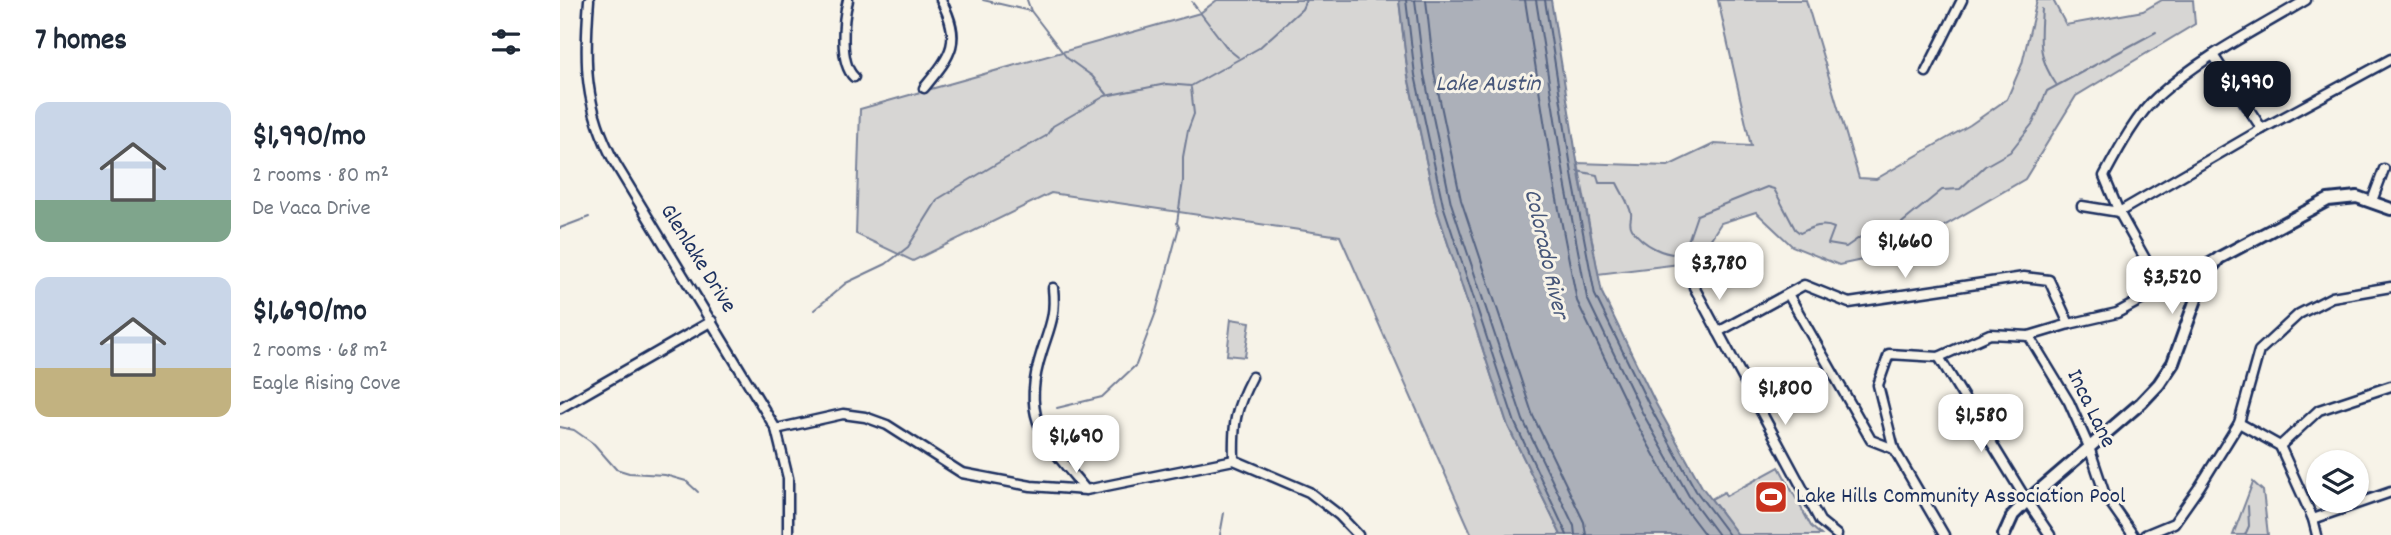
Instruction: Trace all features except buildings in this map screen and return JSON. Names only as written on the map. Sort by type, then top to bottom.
[{"type":"street","name":"Glenlake Drive","points":[[589,0],[586,79],[596,124],[615,163],[776,429],[789,478],[788,535]]},
{"type":"street","points":[[848,0],[844,58],[848,72],[854,77]]},
{"type":"street","points":[[924,88],[949,57],[952,45],[951,22],[941,0]]},
{"type":"street","points":[[1926,72],[1962,0]]},
{"type":"street","points":[[2162,289],[2119,212],[2104,176],[2123,142],[2156,97],[2213,55],[2306,0]]},
{"type":"street","points":[[2213,55],[2262,129]]},
{"type":"street","points":[[2082,206],[2119,212],[2262,129],[2391,59]]},
{"type":"street","points":[[2372,201],[2384,169]]},
{"type":"street","points":[[1944,535],[1894,449],[1878,385],[1889,354],[1939,357],[1990,334],[2029,337],[2069,324],[2118,313],[2328,200],[2357,197],[2391,209]]},
{"type":"street","points":[[2004,535],[2013,515],[2027,501],[2151,394],[2167,374],[2199,287],[2210,267],[2219,258]]},
{"type":"street","points":[[1718,332],[1804,285],[1849,303],[2024,277],[2049,280],[2069,324]]},
{"type":"street","points":[[1694,286],[1820,521],[1837,535]]},
{"type":"street","points":[[2146,535],[2174,523],[2239,423],[2259,351],[2299,314],[2332,298],[2391,287]]},
{"type":"street","points":[[1053,288],[1055,309],[1034,376],[1033,410],[1046,442],[1086,490]]},
{"type":"street","points":[[1788,294],[1871,440],[1894,449]]},
{"type":"street","points":[[560,408],[712,321]]},
{"type":"street","name":"Inca Lane","points":[[2029,337],[2069,402],[2089,447],[2105,495],[2133,535]]},
{"type":"street","points":[[1939,357],[2050,535]]},
{"type":"street","points":[[1234,460],[1233,428],[1238,403],[1252,377]]},
{"type":"street","points":[[2280,446],[2319,410],[2391,386]]},
{"type":"street","points":[[776,429],[843,414],[865,417],[887,425],[962,473],[1031,486],[1086,490],[1234,460],[1309,492],[1339,515],[1358,535]]},
{"type":"street","points":[[2239,423],[2280,446],[2313,519],[2317,535]]},
{"type":"street","points":[[2313,519],[2391,492]]},
{"type":"shaded area","points":[[1217,0],[1399,0],[1408,76],[1436,207],[1508,426],[1561,535],[1472,535],[1340,236],[1051,193],[913,261],[856,234],[860,109],[1200,13]]},
{"type":"shaded area","points":[[1718,0],[1806,0],[1859,178],[1876,179],[1970,125],[2007,99],[2022,64],[2037,0],[2053,0],[2066,25],[2143,11],[2162,0],[2193,0],[2195,24],[2076,96],[2025,179],[1899,252],[1839,265],[1792,246],[1756,212],[1721,223],[1696,262],[1598,274],[1578,163],[1668,166],[1714,144],[1751,146]]},
{"type":"shaded area","points":[[1231,319],[1250,322],[1245,357],[1227,355]]},
{"type":"shaded area","points":[[1779,467],[1811,526],[1821,535],[1738,535],[1711,499],[1724,492],[1726,496]]},
{"type":"shaded area","points":[[2253,482],[2263,491],[2268,535],[2233,535]]},
{"type":"water","name":"Lake Austin","points":[[1399,0],[1551,0],[1580,179],[1602,293],[1656,404],[1702,487],[1738,535],[1561,535],[1508,426],[1436,207],[1408,76]]},
{"type":"water","name":"Lake Hills Community Association Pool","points":[[1768,484],[1773,494],[1777,493],[1781,501],[1769,510],[1758,489]]},
{"type":"waterway","points":[[983,0],[1030,11]]},
{"type":"waterway","points":[[1027,0],[1031,11],[1067,58],[1092,76],[1107,94]]},
{"type":"waterway","points":[[814,310],[846,283],[886,264],[908,247],[938,199],[1046,136],[1053,126],[1105,96],[1166,84],[1191,86],[1259,48],[1302,9],[1306,0]]},
{"type":"waterway","points":[[1192,2],[1228,49],[1238,57]]},
{"type":"waterway","points":[[2042,9],[2043,56],[2056,84]]},
{"type":"waterway","points":[[1577,171],[1597,175],[1599,183],[1617,183],[1630,209],[1632,229],[1648,245],[1662,252],[1684,253],[1697,215],[1767,187],[1774,189],[1795,229],[1800,233],[1817,226],[1830,226],[1834,228],[1828,244],[1846,247],[1869,231],[1886,236],[1942,190],[1960,189],[1985,166],[2010,152],[2033,123],[2047,91],[2156,32]]},
{"type":"waterway","points":[[1057,408],[1102,397],[1136,365],[1156,312],[1179,227],[1177,223],[1183,181],[1183,157],[1194,114],[1191,88]]},
{"type":"waterway","points":[[560,228],[589,217]]},
{"type":"waterway","points":[[560,427],[574,430],[594,444],[616,469],[629,473],[665,475],[686,481],[698,492]]},
{"type":"waterway","points":[[2245,535],[2249,526],[2248,506]]},
{"type":"waterway","points":[[1220,535],[1224,513]]},
{"type":"place","name":"Lake Hills Community Association Pool","points":[[1771,497]]},
{"type":"water label","name":"Colorado River","points":[[1545,254]]}]
